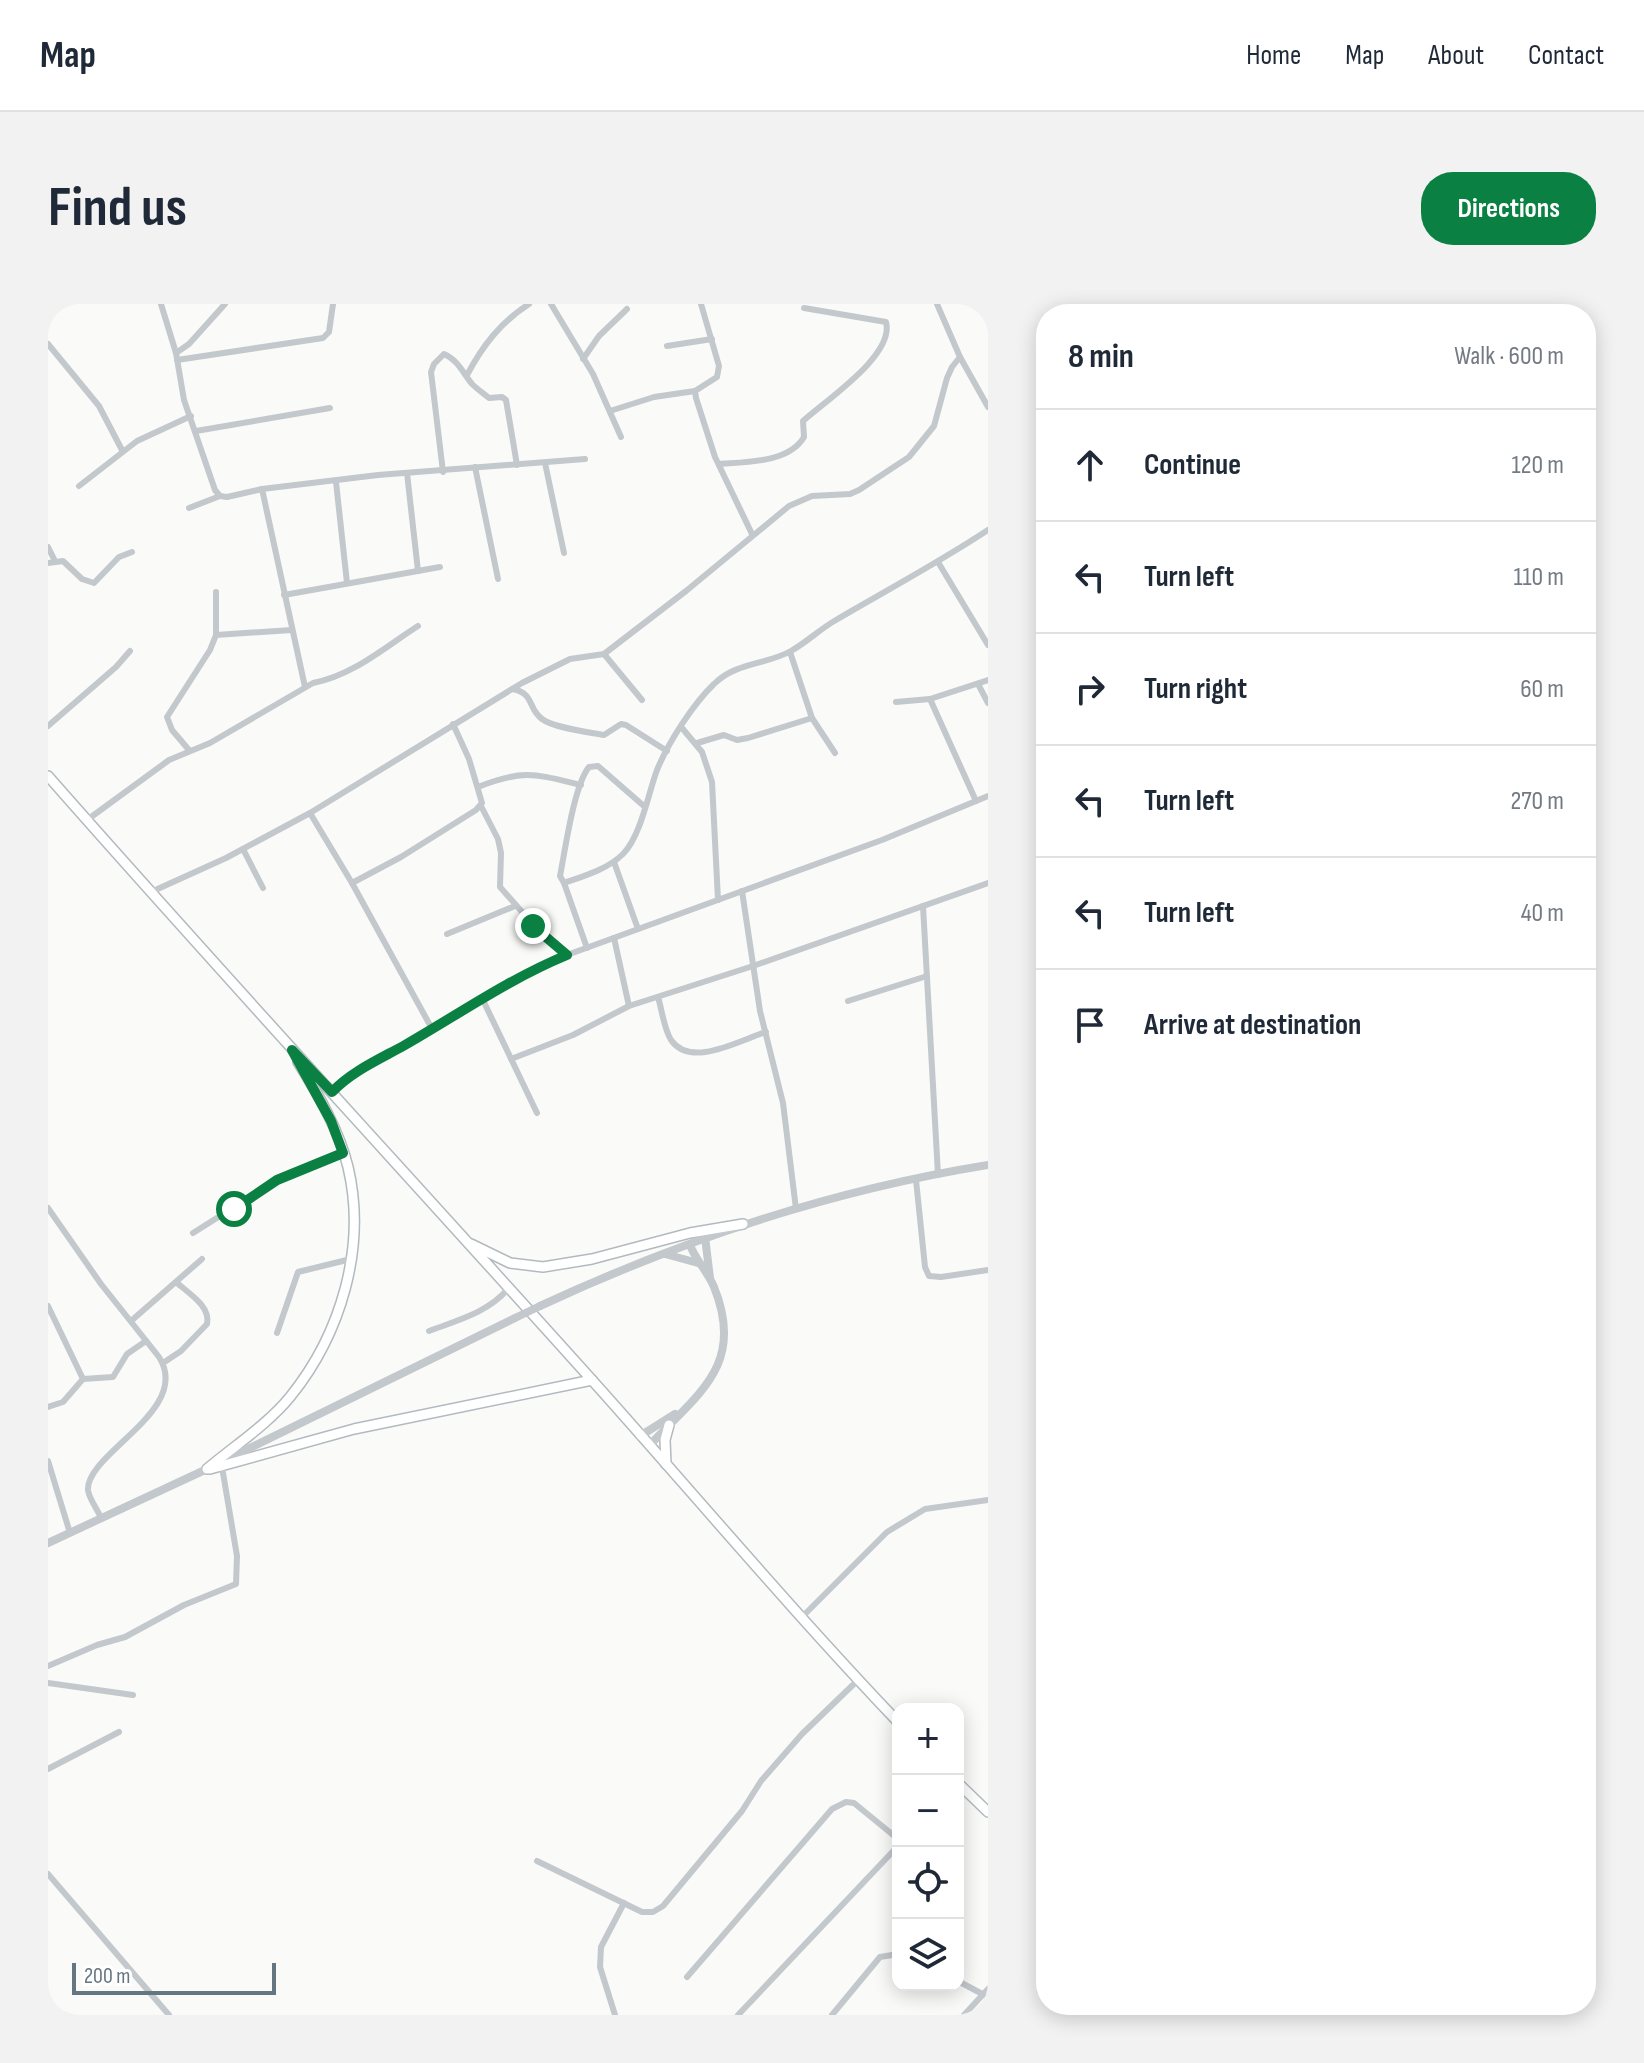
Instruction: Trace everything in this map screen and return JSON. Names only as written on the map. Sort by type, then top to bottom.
[{"type":"main road","points":[[48,776],[592,1380],[801,1618],[892,1716]]},
{"type":"main road","points":[[207,1469],[288,1400],[314,1365],[336,1321],[345,1293],[351,1259],[352,1190],[331,1121],[292,1050]]},
{"type":"main road","points":[[461,1237],[510,1263],[543,1267],[592,1259],[690,1233],[743,1224]]},
{"type":"main road","points":[[207,1469],[354,1429],[592,1380]]},
{"type":"main road","points":[[666,1464],[665,1440],[669,1425]]},
{"type":"main road","points":[[964,1789],[988,1812]]},
{"type":"street","points":[[161,304],[176,356],[184,400],[215,490],[220,496]]},
{"type":"street","points":[[176,356],[225,304]]},
{"type":"street","points":[[176,356],[323,338],[329,332],[333,304]]},
{"type":"street","points":[[467,375],[484,346],[505,320],[529,304]]},
{"type":"street","points":[[551,304],[583,359],[621,437]]},
{"type":"street","points":[[610,411],[654,397],[695,391],[717,377],[719,366],[701,304]]},
{"type":"street","points":[[937,304],[960,357],[988,407]]},
{"type":"street","points":[[719,464],[762,460],[798,445],[804,437],[803,421],[868,365],[887,336],[886,322],[804,308]]},
{"type":"street","points":[[583,359],[599,336],[627,309]]},
{"type":"street","points":[[667,346],[712,339]]},
{"type":"street","points":[[48,344],[99,406],[122,450]]},
{"type":"street","points":[[443,472],[431,372],[444,354],[449,355],[470,382],[489,398],[502,397],[506,400],[517,465]]},
{"type":"street","points":[[151,892],[243,849],[310,813],[512,689],[570,659],[604,654],[686,591],[752,534],[802,498],[850,494],[909,457],[934,426],[947,378],[960,357]]},
{"type":"street","points":[[695,391],[700,416],[719,464],[752,534]]},
{"type":"street","points":[[196,431],[330,408]]},
{"type":"street","points":[[79,486],[122,450],[191,416]]},
{"type":"street","points":[[189,508],[220,496],[262,489],[407,473],[585,459]]},
{"type":"street","points":[[545,463],[564,553]]},
{"type":"street","points":[[475,467],[498,579]]},
{"type":"street","points":[[407,473],[418,571]]},
{"type":"street","points":[[336,482],[347,583]]},
{"type":"street","points":[[262,489],[305,687]]},
{"type":"street","points":[[564,883],[614,862],[631,844],[667,751],[703,695],[726,674],[736,668],[790,652],[835,620],[988,530]]},
{"type":"street","points":[[48,547],[52,562],[63,561],[82,579],[94,583],[119,557],[132,552]]},
{"type":"street","points":[[938,562],[988,645]]},
{"type":"street","points":[[284,595],[440,567]]},
{"type":"street","points":[[189,750],[167,723],[167,717],[210,650],[216,635],[216,592]]},
{"type":"street","points":[[87,820],[144,777],[189,750],[210,743],[305,687],[348,671],[418,626]]},
{"type":"street","points":[[216,635],[292,630]]},
{"type":"street","points":[[48,726],[130,651]]},
{"type":"street","points":[[790,652],[812,718],[835,753]]},
{"type":"street","points":[[604,654],[642,700]]},
{"type":"street","points":[[896,702],[930,699],[988,680]]},
{"type":"street","points":[[978,684],[988,703]]},
{"type":"street","points":[[512,689],[522,691],[529,697],[539,717],[551,724],[604,735],[621,724],[626,725],[667,751]]},
{"type":"street","points":[[930,699],[976,801]]},
{"type":"street","points":[[697,743],[724,735],[737,740],[748,738],[812,718]]},
{"type":"street","points":[[453,724],[469,759],[481,806],[498,839],[501,853],[500,887],[547,940],[567,955]]},
{"type":"street","points":[[682,728],[697,743],[712,782],[718,900]]},
{"type":"street","points":[[587,948],[560,876],[581,785],[589,767],[598,766],[645,807]]},
{"type":"street","points":[[478,787],[519,773],[581,785]]},
{"type":"street","points":[[332,1092],[355,1073],[523,974],[567,955],[882,840],[988,796]]},
{"type":"street","points":[[352,883],[408,853],[481,806]]},
{"type":"street","points":[[310,813],[431,1027]]},
{"type":"street","points":[[243,849],[263,888]]},
{"type":"street","points":[[614,862],[638,929]]},
{"type":"street","points":[[511,1059],[573,1035],[629,1006],[988,883]]},
{"type":"street","points":[[742,891],[753,966],[783,1103],[796,1209]]},
{"type":"street","points":[[447,934],[515,906]]},
{"type":"street","points":[[923,906],[938,1175]]},
{"type":"street","points":[[614,938],[629,1006]]},
{"type":"street","points":[[848,1001],[927,976]]},
{"type":"street","points":[[658,997],[670,1039],[682,1051],[709,1051],[766,1032]]},
{"type":"street","points":[[482,998],[537,1113]]},
{"type":"street","points":[[193,1233],[277,1180],[343,1153]]},
{"type":"street","points":[[48,1543],[540,1306],[705,1237],[796,1209],[988,1165]]},
{"type":"street","points":[[916,1180],[925,1267],[929,1276],[988,1270]]},
{"type":"street","points":[[48,1208],[101,1284],[163,1363],[163,1390],[156,1406],[90,1481],[89,1494],[101,1518]]},
{"type":"street","points":[[649,1446],[713,1377],[725,1345],[720,1307],[710,1279],[705,1237]]},
{"type":"street","points":[[690,1245],[710,1279]]},
{"type":"street","points":[[664,1254],[698,1263]]},
{"type":"street","points":[[131,1321],[202,1259]]},
{"type":"street","points":[[277,1333],[298,1272],[351,1259]]},
{"type":"street","points":[[163,1363],[181,1351],[207,1324],[208,1318],[204,1307],[176,1282]]},
{"type":"street","points":[[429,1331],[473,1315],[497,1301],[508,1289]]},
{"type":"street","points":[[48,1306],[83,1379]]},
{"type":"street","points":[[48,1407],[63,1402],[83,1379],[113,1377],[127,1354],[146,1341]]},
{"type":"street","points":[[640,1436],[679,1412]]},
{"type":"street","points":[[48,1461],[70,1533]]},
{"type":"street","points":[[48,1666],[125,1637],[184,1605],[236,1584],[237,1556],[222,1467]]},
{"type":"street","points":[[801,1618],[887,1532],[925,1509],[988,1500]]},
{"type":"street","points":[[537,1861],[642,1912],[653,1912],[663,1906],[802,1734],[858,1680]]},
{"type":"street","points":[[48,1683],[133,1695]]},
{"type":"street","points":[[48,1769],[119,1732]]},
{"type":"street","points":[[687,1977],[832,1809],[846,1802],[854,1803],[892,1834]]},
{"type":"street","points":[[738,2015],[897,1847]]},
{"type":"street","points":[[48,1874],[169,2015]]},
{"type":"street","points":[[615,2015],[600,1967],[601,1947],[624,1903]]},
{"type":"street","points":[[832,2015],[880,1957],[892,1955]]},
{"type":"street","points":[[964,1983],[987,1993],[964,2015]]},
{"type":"street","points":[[48,2002],[61,2015]]},
{"type":"route","points":[[234,1209],[277,1180],[343,1153],[331,1121],[292,1050],[332,1092],[385,1054],[406,1045],[523,974],[567,955],[533,926]]}]
